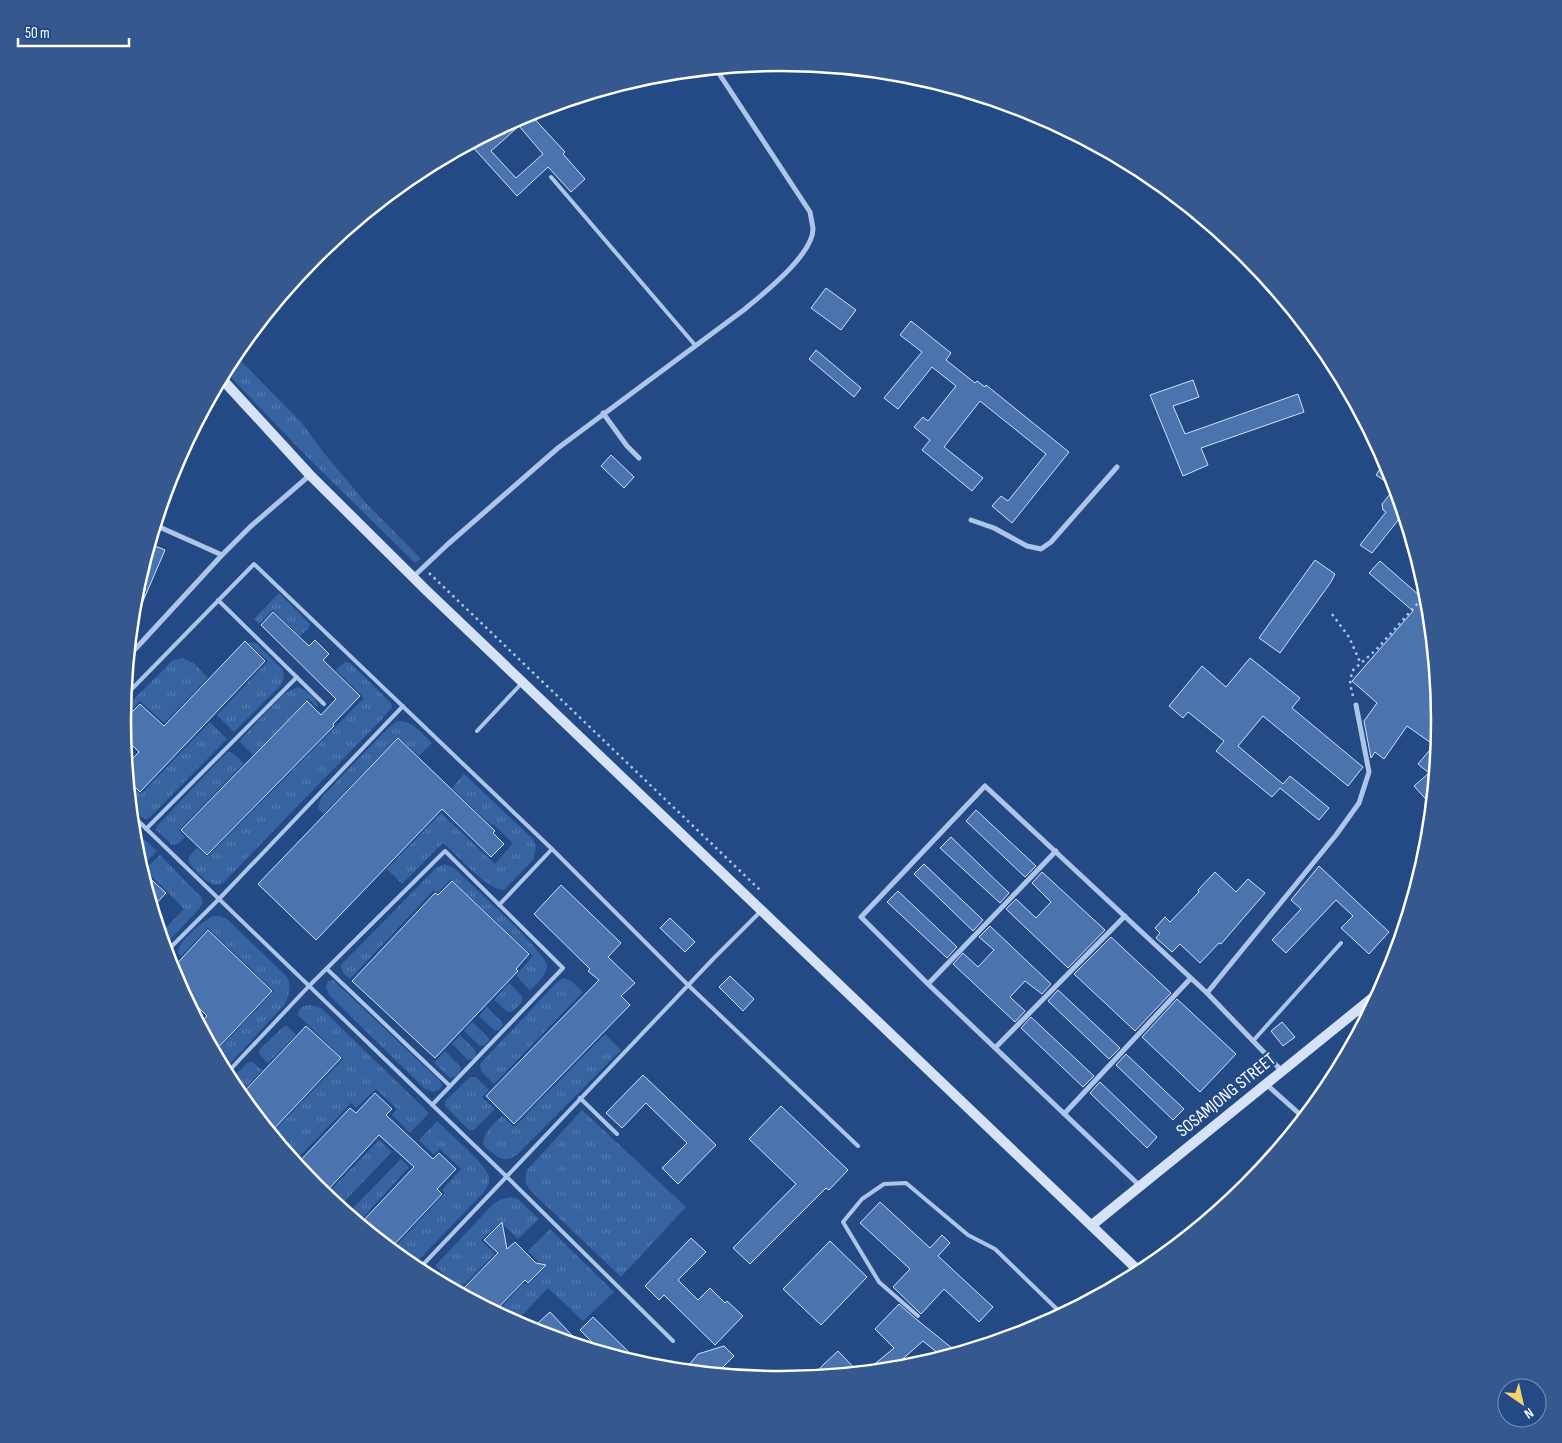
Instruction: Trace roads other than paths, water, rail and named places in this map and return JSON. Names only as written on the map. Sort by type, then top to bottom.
[{"type":"main road","points":[[226,383],[310,474],[413,577],[1135,1267]]},
{"type":"main road","name":"SOSAMJONG STREET","points":[[1092,1225],[1367,1002]]},
{"type":"street","points":[[413,577],[558,448],[770,288],[792,267],[806,247],[813,229],[810,212],[720,75]]},
{"type":"street","points":[[603,413],[639,458]]},
{"type":"street","points":[[971,520],[994,528],[1027,546],[1041,549],[1051,542],[1117,467]]},
{"type":"street","points":[[135,651],[222,555],[250,527],[310,474]]},
{"type":"street","points":[[160,527],[222,555]]},
{"type":"street","points":[[1207,993],[1336,835],[1359,803],[1369,772],[1356,705]]},
{"type":"street","points":[[1140,1186],[928,984],[861,917],[986,786],[1207,993],[1282,1071]]},
{"type":"street","points":[[928,984],[1056,851]]},
{"type":"street","points":[[995,1048],[1125,916]]},
{"type":"street","points":[[1064,1114],[1190,979]]},
{"type":"street","points":[[1265,1084],[1299,1114]]},
{"type":"lane","points":[[550,177],[695,345]]},
{"type":"lane","points":[[132,689],[254,564],[552,849],[688,985],[858,1146]]},
{"type":"lane","points":[[218,600],[324,704]]},
{"type":"lane","points":[[146,829],[297,678]]},
{"type":"lane","points":[[476,731],[523,682]]},
{"type":"lane","points":[[171,947],[402,706]]},
{"type":"lane","points":[[139,822],[506,1176],[673,1341]]},
{"type":"lane","points":[[499,905],[552,849]]},
{"type":"lane","points":[[231,1069],[309,986],[445,851],[563,968],[432,1105]]},
{"type":"lane","points":[[423,1264],[688,985],[762,910]]},
{"type":"lane","points":[[1253,1041],[1341,943]]},
{"type":"lane","points":[[327,968],[450,1086]]},
{"type":"lane","points":[[580,1098],[617,1134]]},
{"type":"lane","points":[[918,1316],[879,1282],[844,1222],[862,1199],[884,1184],[906,1182],[968,1234],[995,1248],[1057,1310]]}]
